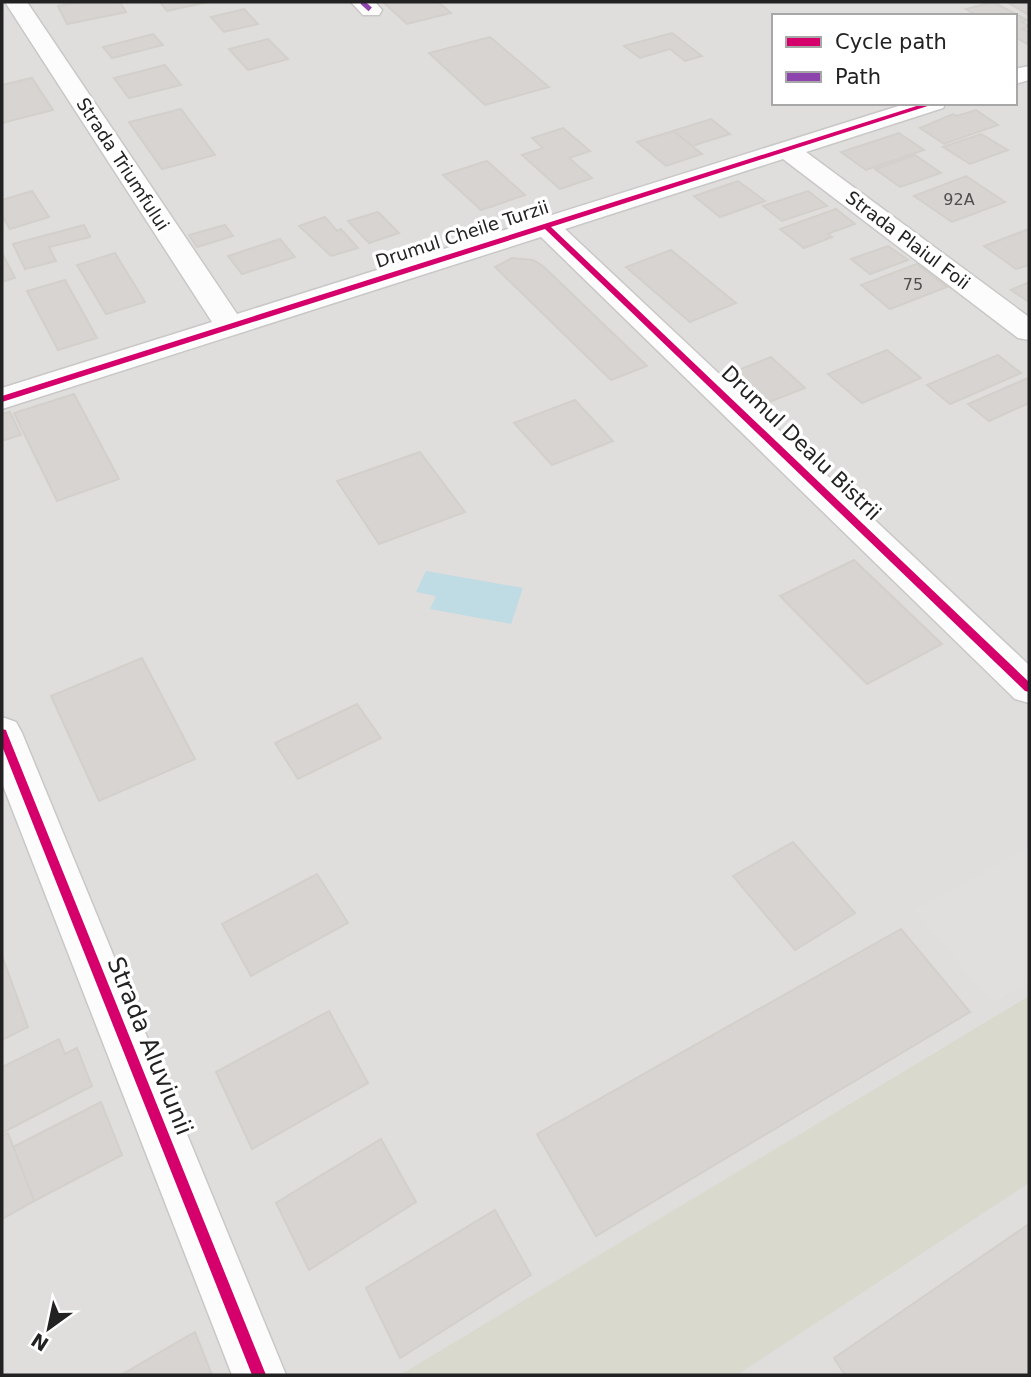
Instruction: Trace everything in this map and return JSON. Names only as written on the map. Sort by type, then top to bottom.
[{"type":"street","name":"Strada Triumfului","points":[[16,2],[230,326]]},
{"type":"street","name":"Drumul Cheile Turzii","points":[[2,398],[928,105]]},
{"type":"street","name":"Strada Plaiul Foii","points":[[787,150],[1029,331]]},
{"type":"street","name":"Drumul Dealu Bistrii","points":[[546,226],[1029,688]]},
{"type":"street","name":"Strada Aluviunii","points":[[2,733],[259,1375]]},
{"type":"shaded area","points":[[2,2],[1029,2],[1029,1375],[2,1375]]},
{"type":"shaded area","points":[[1029,847],[1029,981],[992,1003],[915,910]]},
{"type":"shaded area","points":[[1029,996],[1029,1183],[737,1375],[400,1375]]},
{"type":"water","points":[[426,571],[523,588],[511,624],[430,609],[436,596],[416,592]]},
{"type":"building","points":[[80,2],[120,2],[126,12],[67,24],[58,6]]},
{"type":"building","points":[[160,2],[208,2],[167,11]]},
{"type":"building","points":[[383,2],[438,2],[451,13],[407,24]]},
{"type":"building","points":[[993,2],[1016,14],[975,14],[966,9]]},
{"type":"building","points":[[1029,2],[1029,15],[1010,4]]},
{"type":"building","points":[[244,9],[258,24],[224,32],[211,17]]},
{"type":"building","points":[[1017,15],[1027,20],[1022,22],[1029,26],[1023,29],[1029,32],[1029,45],[1017,38]]},
{"type":"building","points":[[672,33],[702,56],[685,61],[670,49],[640,58],[624,46]]},
{"type":"building","points":[[153,34],[163,45],[112,58],[103,47]]},
{"type":"building","points":[[490,37],[549,87],[485,105],[429,53]]},
{"type":"building","points":[[268,39],[288,59],[248,70],[229,49]]},
{"type":"building","points":[[165,65],[181,85],[129,98],[114,78]]},
{"type":"building","points":[[32,78],[53,110],[2,123],[2,85]]},
{"type":"building","points":[[181,109],[215,155],[162,169],[129,122]]},
{"type":"building","points":[[976,110],[998,125],[944,144],[920,128],[953,114],[957,116]]},
{"type":"building","points":[[711,119],[730,134],[692,146],[673,131]]},
{"type":"building","points":[[563,128],[590,151],[569,158],[592,178],[560,189],[522,155],[543,148],[532,138]]},
{"type":"building","points":[[673,131],[702,154],[666,166],[637,142]]},
{"type":"building","points":[[899,133],[924,150],[866,170],[841,152]]},
{"type":"building","points":[[981,134],[1008,150],[970,164],[943,147]]},
{"type":"building","points":[[915,155],[941,173],[900,187],[875,169]]},
{"type":"building","points":[[487,161],[525,195],[481,210],[443,175]]},
{"type":"building","points":[[966,176],[1005,202],[952,222],[914,196]]},
{"type":"building","points":[[738,181],[765,201],[720,217],[694,196]]},
{"type":"building","points":[[32,191],[49,217],[10,229],[2,216],[2,200]]},
{"type":"building","points":[[808,191],[827,206],[782,221],[763,206]]},
{"type":"building","points":[[836,209],[855,224],[827,234],[832,237],[804,248],[780,229]]},
{"type":"building","points":[[378,212],[399,233],[369,243],[348,221]]},
{"type":"building","points":[[325,217],[337,231],[341,229],[358,248],[331,256],[299,226]]},
{"type":"building","points":[[84,225],[90,237],[49,247],[56,261],[25,269],[13,244]]},
{"type":"building","points":[[225,225],[233,236],[197,247],[189,235]]},
{"type":"building","points":[[1029,229],[1029,265],[1016,269],[984,246]]},
{"type":"building","points":[[280,239],[295,257],[242,274],[228,256]]},
{"type":"building","points":[[888,246],[908,260],[870,274],[851,259]]},
{"type":"building","points":[[671,250],[736,303],[690,322],[626,267]]},
{"type":"building","points":[[2,253],[15,278],[2,282]]},
{"type":"building","points":[[115,253],[145,302],[106,314],[77,265]]},
{"type":"building","points":[[512,258],[533,260],[543,266],[647,366],[611,380],[495,267]]},
{"type":"building","points":[[917,264],[947,287],[890,309],[861,285]]},
{"type":"building","points":[[65,280],[97,338],[58,350],[27,291]]},
{"type":"building","points":[[1029,282],[1029,302],[1011,290]]},
{"type":"building","points":[[887,350],[921,378],[862,403],[828,374]]},
{"type":"building","points":[[998,355],[1021,373],[950,404],[927,385]]},
{"type":"building","points":[[771,357],[805,388],[764,404],[731,373]]},
{"type":"building","points":[[1028,378],[1029,403],[989,421],[968,404]]},
{"type":"building","points":[[74,394],[119,479],[57,501],[14,413]]},
{"type":"building","points":[[575,400],[613,441],[552,465],[514,423]]},
{"type":"building","points":[[10,412],[21,435],[2,441],[2,414]]},
{"type":"building","points":[[420,452],[465,512],[379,544],[337,481]]},
{"type":"building","points":[[854,560],[942,644],[867,684],[780,596]]},
{"type":"building","points":[[142,658],[195,759],[99,801],[51,696]]},
{"type":"building","points":[[357,704],[381,738],[298,779],[275,743]]},
{"type":"building","points":[[793,842],[855,913],[795,950],[733,876]]},
{"type":"building","points":[[317,874],[348,923],[251,976],[222,924]]},
{"type":"building","points":[[901,929],[970,1012],[596,1236],[537,1134]]},
{"type":"building","points":[[2,956],[28,1027],[2,1040]]},
{"type":"building","points":[[329,1011],[368,1083],[252,1149],[216,1072]]},
{"type":"building","points":[[59,1039],[65,1054],[77,1048],[92,1086],[2,1133],[2,1067]]},
{"type":"building","points":[[101,1102],[122,1155],[34,1201],[13,1147]]},
{"type":"building","points":[[8,1133],[34,1201],[2,1219],[2,1136]]},
{"type":"building","points":[[381,1139],[416,1202],[309,1270],[276,1203]]},
{"type":"building","points":[[495,1210],[531,1275],[400,1358],[366,1288]]},
{"type":"building","points":[[1029,1224],[1029,1375],[845,1375],[834,1358]]},
{"type":"building","points":[[195,1332],[212,1375],[121,1375]]},
{"type":"marked path","points":[[362,2],[371,10]]},
{"type":"cycle path","points":[[2,399],[928,105]]},
{"type":"cycle path","points":[[546,226],[1029,688]]},
{"type":"cycle path","points":[[2,733],[259,1375]]}]
